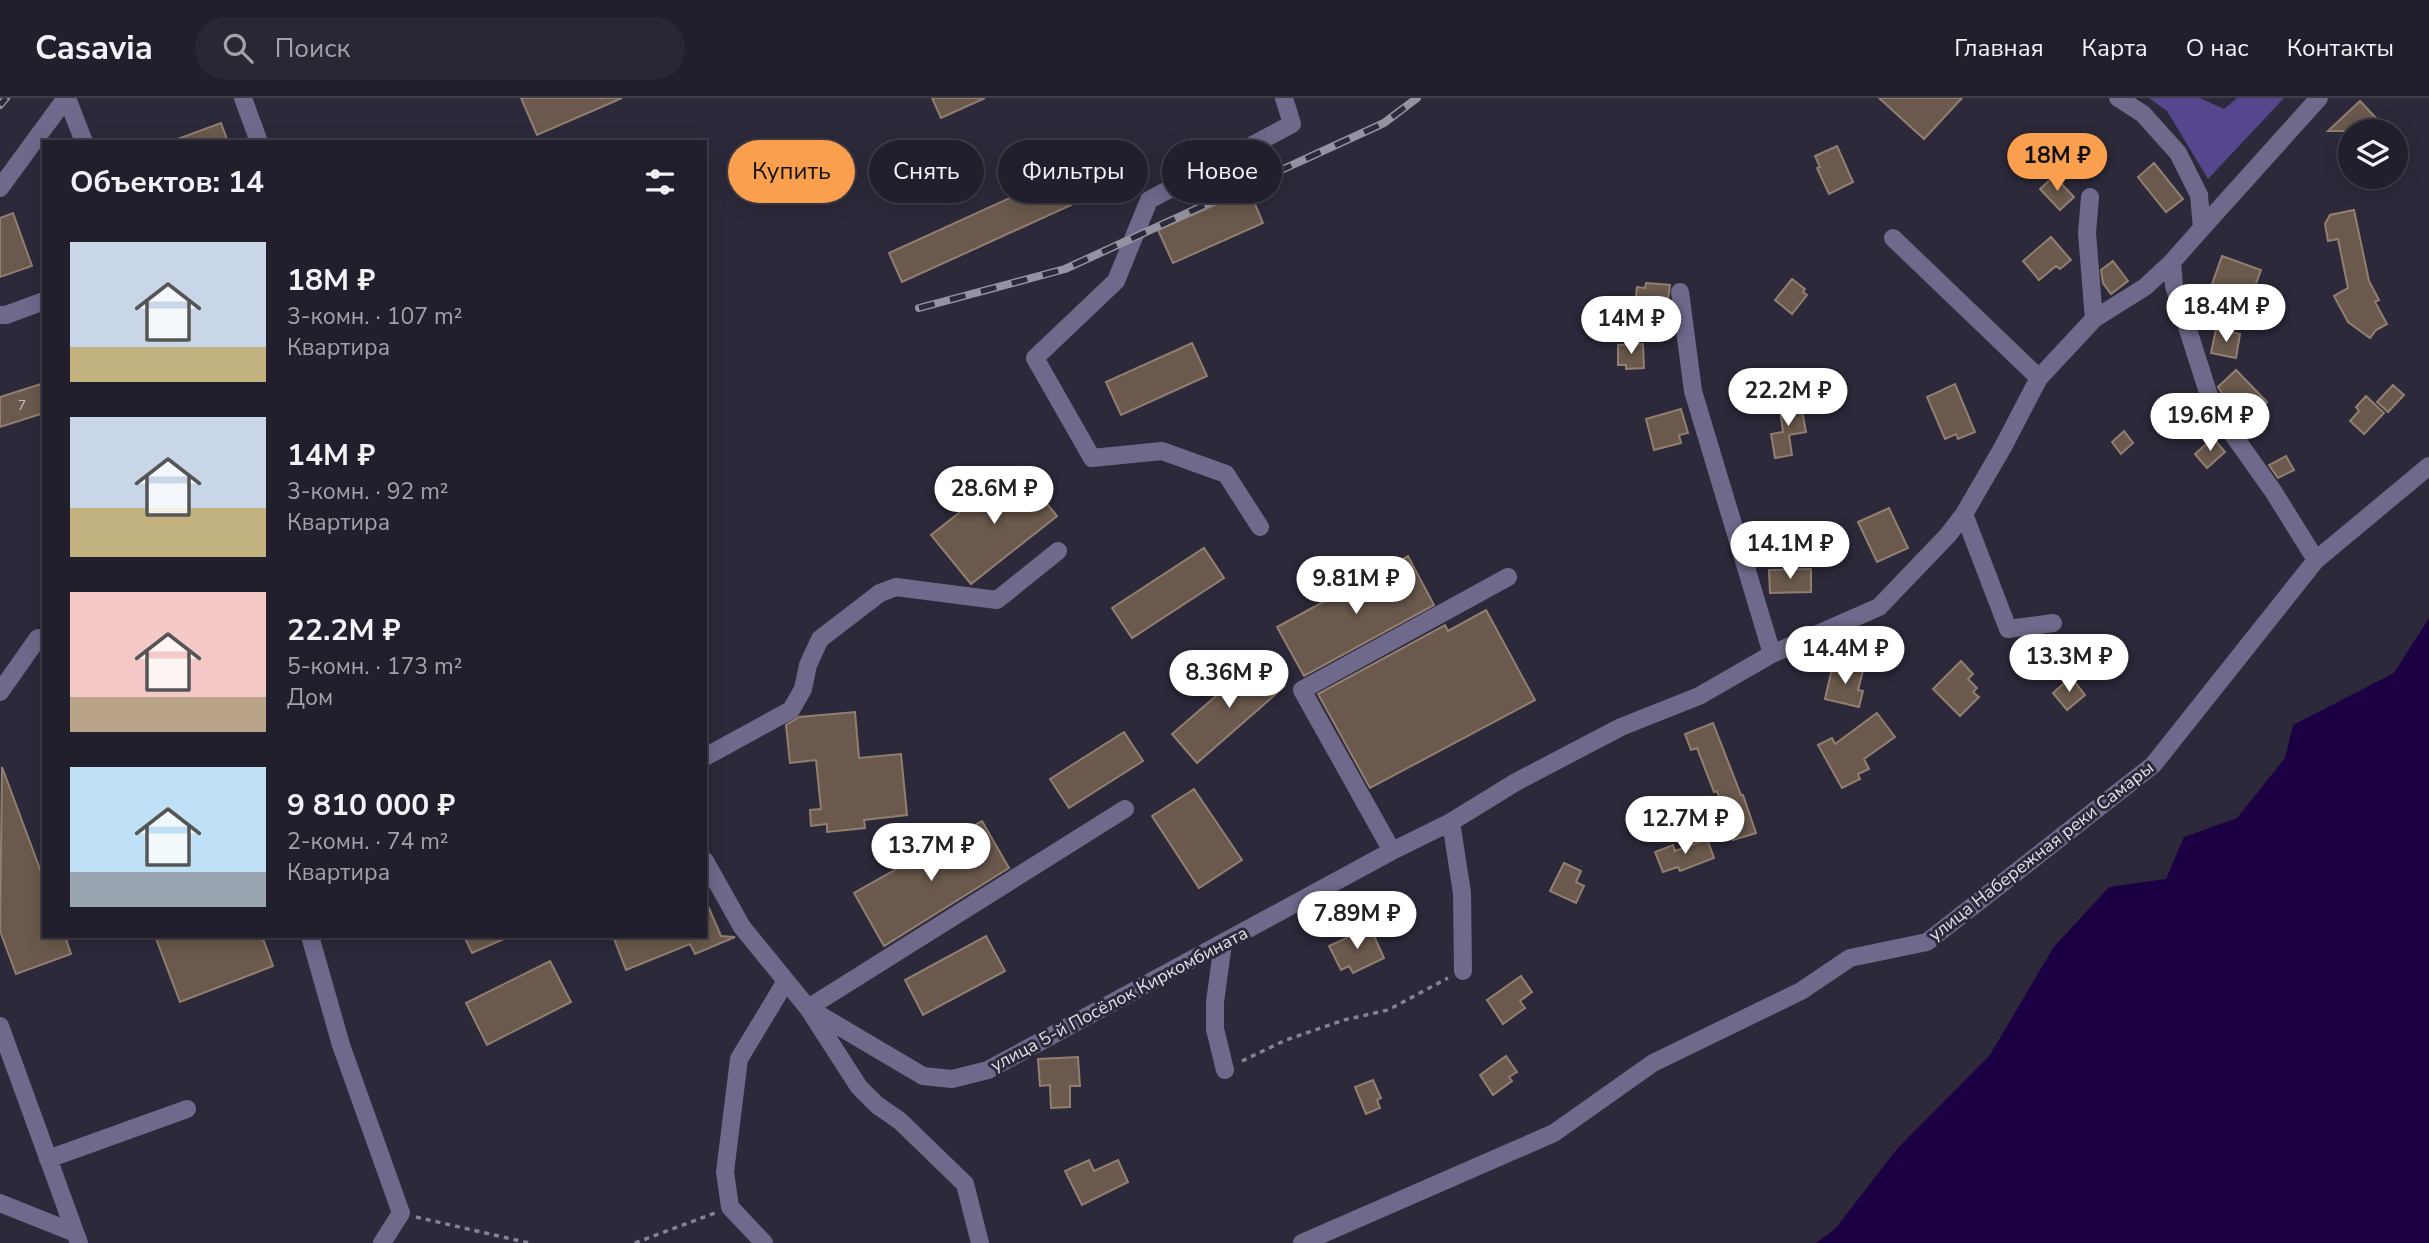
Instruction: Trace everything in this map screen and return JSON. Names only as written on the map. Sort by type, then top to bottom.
[{"type":"street","points":[[66,98],[83,140]]},
{"type":"street","points":[[0,188],[66,98]]},
{"type":"street","points":[[243,98],[258,140]]},
{"type":"street","points":[[1260,527],[1226,474],[1161,451],[1092,458],[1035,358],[1116,281],[1149,200],[1292,124],[1283,98]]},
{"type":"street","points":[[2118,98],[2143,114],[2178,153],[2200,195],[2202,228]]},
{"type":"street","name":"улица 5-й Посёлок Киркомбината","points":[[707,865],[742,926],[808,1008],[923,1076],[952,1079],[988,1070],[1392,850],[1451,822],[1516,782],[1621,727],[1699,696],[1772,654],[1879,607],[1948,535],[1964,514],[2039,378],[2094,319],[2145,286],[2172,262],[2319,98]]},
{"type":"street","points":[[2091,197],[2087,233],[2094,319]]},
{"type":"street","points":[[1893,238],[2039,378]]},
{"type":"street","points":[[2172,262],[2174,286],[2212,405],[2273,491],[2316,560]]},
{"type":"street","points":[[1680,292],[1693,391],[1772,654]]},
{"type":"street","points":[[0,315],[42,302]]},
{"type":"street","name":"улица Набережная реки Самары","points":[[1302,1243],[1554,1133],[1653,1063],[1801,991],[1850,958],[1927,942],[2153,765],[2316,560],[2429,466]]},
{"type":"street","points":[[1964,514],[2008,629],[2053,623]]},
{"type":"street","points":[[707,756],[791,710],[803,689],[808,665],[820,639],[880,593],[897,587],[997,600],[1058,551]]},
{"type":"street","points":[[1392,850],[1302,690],[1508,577]]},
{"type":"street","points":[[0,692],[38,638]]},
{"type":"street","points":[[980,1243],[965,1184],[900,1121],[877,1105],[859,1087],[808,1008],[1125,809]]},
{"type":"street","points":[[1451,822],[1462,893],[1463,971]]},
{"type":"street","points":[[311,938],[341,1045],[401,1213],[382,1243]]},
{"type":"street","points":[[1223,943],[1215,1002],[1215,1029],[1224,1070]]},
{"type":"street","points":[[764,1243],[730,1207],[725,1172],[739,1059],[786,981]]},
{"type":"street","points":[[0,1026],[77,1238]]},
{"type":"street","points":[[48,1159],[187,1109]]},
{"type":"street","points":[[0,1203],[77,1238]]},
{"type":"path","points":[[1224,1070],[1286,1040],[1344,1020],[1388,1010],[1463,971]]},
{"type":"path","points":[[635,1243],[730,1207]]},
{"type":"path","points":[[401,1213],[529,1243]]},
{"type":"shaded area","points":[[2149,98],[2200,98],[2224,109],[2237,98],[2284,98],[2208,179],[2167,111]]},
{"type":"shaded area","points":[[2429,618],[2429,1243],[1816,1243],[1835,1229],[1897,1149],[1990,1055],[2053,948],[2109,887],[2166,879],[2184,837],[2237,818],[2285,758],[2293,725],[2394,673]]},
{"type":"building","points":[[521,98],[622,98],[537,135]]},
{"type":"building","points":[[932,98],[985,98],[941,118]]},
{"type":"building","points":[[1879,98],[1962,98],[1924,139]]},
{"type":"building","points":[[2360,101],[2377,119],[2341,119]]},
{"type":"building","points":[[2338,122],[2338,131],[2328,131]]},
{"type":"building","points":[[221,123],[227,140],[175,140]]},
{"type":"building","points":[[1837,146],[1853,182],[1829,194],[1817,168],[1820,167],[1815,156]]},
{"type":"building","points":[[2154,163],[2183,199],[2166,212],[2138,177]]},
{"type":"building","points":[[2054,176],[2074,197],[2060,210],[2040,189]]},
{"type":"building","points":[[999,203],[1075,203],[902,282],[889,253]]},
{"type":"building","points":[[1219,203],[1255,203],[1263,223],[1173,263],[1158,230]]},
{"type":"building","points":[[2354,210],[2369,281],[2379,300],[2375,302],[2387,324],[2376,330],[2370,338],[2348,322],[2334,296],[2348,288],[2338,239],[2328,241],[2325,224],[2330,215]]},
{"type":"building","points":[[13,213],[32,266],[0,277],[0,218]]},
{"type":"building","points":[[2051,237],[2071,260],[2060,269],[2056,266],[2039,280],[2023,261]]},
{"type":"building","points":[[2222,256],[2261,270],[2249,302],[2246,300],[2245,305],[2222,297],[2224,292],[2220,290],[2221,287],[2212,284]]},
{"type":"building","points":[[2113,261],[2128,281],[2111,294],[2103,283],[2101,270]]},
{"type":"building","points":[[1792,279],[1805,289],[1803,292],[1807,295],[1792,314],[1775,300]]},
{"type":"building","points":[[1646,283],[1670,285],[1667,308],[1635,305],[1637,287],[1645,288]]},
{"type":"building","points":[[2216,329],[2240,334],[2236,358],[2211,353]]},
{"type":"building","points":[[1192,343],[1207,376],[1121,415],[1106,382]]},
{"type":"building","points":[[1643,344],[1644,368],[1626,369],[1626,365],[1618,365],[1618,345]]},
{"type":"building","points":[[2236,370],[2267,402],[2248,421],[2236,409],[2232,413],[2229,410],[2218,387]]},
{"type":"building","points":[[41,384],[42,414],[0,427],[0,397]]},
{"type":"building","points":[[1955,384],[1975,432],[1958,439],[1956,434],[1945,439],[1927,397]]},
{"type":"building","points":[[2393,385],[2404,395],[2388,412],[2377,402]]},
{"type":"building","points":[[2366,396],[2384,413],[2364,434],[2350,421],[2359,411],[2356,407]]},
{"type":"building","points":[[1800,400],[1806,432],[1789,435],[1792,455],[1775,458],[1771,434],[1783,432],[1779,403]]},
{"type":"building","points":[[1681,409],[1688,433],[1679,435],[1681,443],[1654,450],[1646,419]]},
{"type":"building","points":[[2124,431],[2133,443],[2121,454],[2112,442]]},
{"type":"building","points":[[2213,438],[2225,452],[2207,468],[2195,454]]},
{"type":"building","points":[[2286,456],[2294,470],[2278,478],[2269,465]]},
{"type":"building","points":[[1017,467],[1057,516],[971,584],[931,535]]},
{"type":"building","points":[[1889,508],[1908,548],[1877,562],[1858,522]]},
{"type":"building","points":[[1204,548],[1224,578],[1132,638],[1112,608]]},
{"type":"building","points":[[1408,556],[1434,605],[1304,676],[1277,627]]},
{"type":"building","points":[[1811,569],[1811,592],[1770,593],[1769,570]]},
{"type":"building","points":[[1486,610],[1535,700],[1370,788],[1318,694],[1445,625],[1448,631]]},
{"type":"building","points":[[1261,657],[1285,686],[1197,763],[1172,734]]},
{"type":"building","points":[[1961,661],[1973,674],[1968,679],[1977,688],[1973,692],[1979,697],[1960,716],[1933,689]]},
{"type":"building","points":[[1833,664],[1863,671],[1858,690],[1863,691],[1859,707],[1825,699]]},
{"type":"building","points":[[2071,677],[2085,695],[2067,710],[2053,693]]},
{"type":"building","points":[[855,712],[859,758],[901,754],[907,815],[864,820],[865,828],[827,832],[827,824],[811,826],[810,810],[821,809],[816,760],[790,763],[786,725],[799,717]]},
{"type":"building","points":[[1877,713],[1895,737],[1864,759],[1869,769],[1858,774],[1860,779],[1842,788],[1818,745],[1832,738],[1835,744]]},
{"type":"building","points":[[1713,723],[1756,833],[1733,840],[1717,791],[1714,792],[1697,748],[1691,750],[1685,734]]},
{"type":"building","points":[[1124,732],[1143,761],[1069,808],[1050,779]]},
{"type":"building","points":[[2,767],[42,875],[42,938],[66,938],[71,954],[16,974],[0,931]]},
{"type":"building","points":[[1194,789],[1242,860],[1199,888],[1152,816]]},
{"type":"building","points":[[982,821],[1009,868],[884,946],[854,893]]},
{"type":"building","points":[[1707,839],[1714,858],[1680,871],[1678,867],[1663,872],[1655,852],[1673,845],[1675,851]]},
{"type":"building","points":[[1564,863],[1581,871],[1576,882],[1584,886],[1576,903],[1550,891]]},
{"type":"building","points":[[707,904],[721,936],[735,937],[695,954],[690,944],[626,970],[614,938],[707,938]]},
{"type":"building","points":[[1370,927],[1384,958],[1353,973],[1349,966],[1341,970],[1329,946]]},
{"type":"building","points":[[986,936],[1005,971],[923,1015],[905,980]]},
{"type":"building","points":[[156,938],[263,938],[273,966],[180,1002]]},
{"type":"building","points":[[465,938],[506,938],[472,953]]},
{"type":"building","points":[[550,961],[571,1002],[487,1045],[466,1003]]},
{"type":"building","points":[[1521,976],[1532,992],[1520,1001],[1525,1008],[1503,1024],[1487,1000]]},
{"type":"building","points":[[1506,1056],[1517,1072],[1509,1077],[1512,1081],[1493,1095],[1480,1075]]},
{"type":"building","points":[[1078,1057],[1080,1086],[1070,1086],[1070,1107],[1051,1108],[1050,1085],[1040,1086],[1038,1059]]},
{"type":"building","points":[[1373,1080],[1381,1098],[1377,1100],[1380,1108],[1366,1114],[1355,1087]]},
{"type":"building","points":[[1089,1160],[1094,1171],[1118,1160],[1128,1182],[1082,1205],[1065,1171]]},
{"type":"railway","points":[[0,105],[6,98]]},
{"type":"railway","points":[[919,308],[1065,269],[1384,123],[1417,98]]}]
